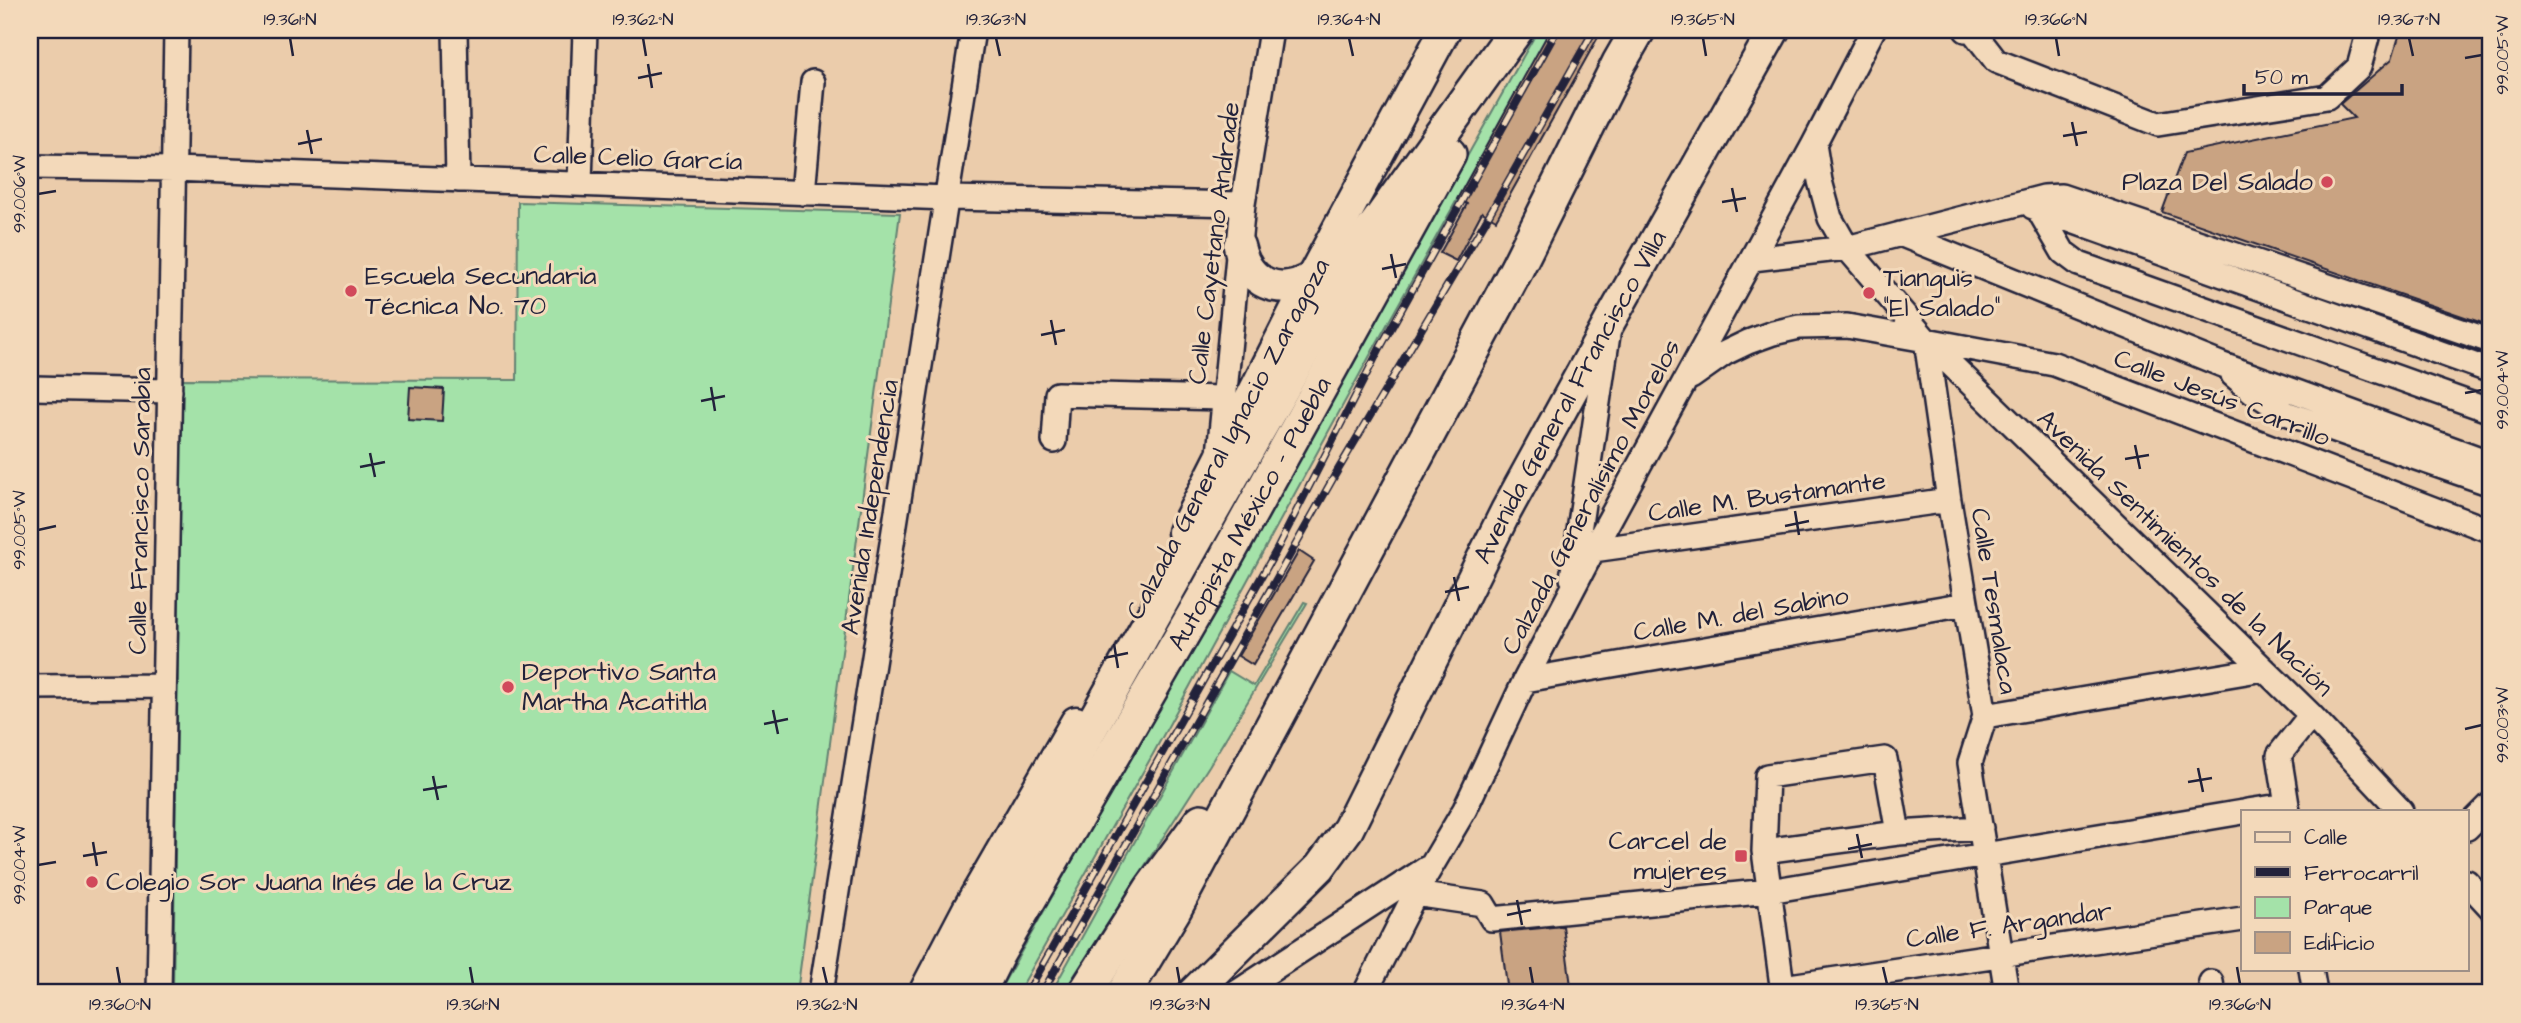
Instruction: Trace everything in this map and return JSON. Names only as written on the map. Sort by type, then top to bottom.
[{"type":"highway","points":[[1199,534],[1371,232],[1517,30]]},
{"type":"highway","name":"Autopista México - Puebla","points":[[978,993],[1207,592],[1517,30]]},
{"type":"highway","points":[[1124,993],[1174,910],[1517,268],[1638,30]]},
{"type":"highway","points":[[1199,534],[1218,464]]},
{"type":"highway","name":"Calzada General Ignacio Zaragoza","points":[[946,993],[972,940],[1199,534]]},
{"type":"highway","points":[[1085,993],[1151,890],[1270,728]]},
{"type":"main road","name":"Calzada General Ignacio Zaragoza","points":[[924,993],[968,909],[1171,555],[1312,277],[1445,30]]},
{"type":"main road","name":"Avenida General Francisco Villa","points":[[1193,993],[1312,876],[1348,829],[1506,511],[1774,30]]},
{"type":"main road","points":[[1239,246],[1247,268],[1264,283],[1284,287],[1303,283],[1312,277]]},
{"type":"street","name":"Calle Francisco Sarabia","points":[[159,993],[176,30]]},
{"type":"street","points":[[455,30],[458,180]]},
{"type":"street","points":[[580,183],[585,30]]},
{"type":"street","name":"Avenida Independencia","points":[[821,993],[973,30]]},
{"type":"street","name":"Calle Cayetano Andrade","points":[[1218,464],[1243,204],[1271,30]]},
{"type":"street","name":"Calzada Generalísimo Morelos","points":[[1365,993],[1415,894],[1465,809],[1525,680],[1593,550],[1873,30]]},
{"type":"street","points":[[1966,30],[1972,30],[1996,61],[2158,124],[2328,97],[2359,67],[2369,30]]},
{"type":"street","points":[[803,193],[813,82]]},
{"type":"street","name":"Avenida Sentimientos de la Nación","points":[[1814,144],[1830,218],[1847,248],[1926,340],[2264,668],[2400,810]]},
{"type":"street","name":"Calle Celio García","points":[[30,167],[174,169],[948,198],[1243,204]]},
{"type":"street","points":[[1752,259],[1847,248],[2029,206],[2062,195],[2491,341]]},
{"type":"street","points":[[2029,206],[2491,370]]},
{"type":"street","points":[[2029,206],[2063,252],[2080,264],[2491,411]]},
{"type":"street","points":[[1900,234],[2220,364],[2491,463]]},
{"type":"street","points":[[1570,595],[1610,321]]},
{"type":"street","points":[[1683,384],[1725,353],[1773,333],[1799,327],[1847,326],[1926,340]]},
{"type":"street","name":"Calle Tesmalaca","points":[[1926,340],[1985,716],[1970,763],[2007,993]]},
{"type":"street","name":"Calle Jesús Carrillo","points":[[1926,340],[2054,364],[2491,531]]},
{"type":"street","points":[[2220,364],[2252,391],[2286,413],[2491,484]]},
{"type":"street","points":[[33,388],[170,390]]},
{"type":"street","points":[[1054,441],[1057,394],[1223,398]]},
{"type":"street","name":"Calle M. Bustamante","points":[[1593,550],[1949,500]]},
{"type":"street","name":"Calle M. del Sabino","points":[[1525,680],[1966,604]]},
{"type":"street","points":[[1985,716],[2264,668]]},
{"type":"street","points":[[30,687],[164,686]]},
{"type":"street","points":[[2266,810],[2287,808],[2279,755],[2311,715]]},
{"type":"street","points":[[1783,990],[1763,851],[1767,776],[1885,759],[1898,834]]},
{"type":"street","points":[[2468,827],[2491,804]]},
{"type":"street","points":[[1415,894],[1483,904],[1492,919],[1769,891],[2241,813]]},
{"type":"street","points":[[1763,851],[1898,834],[1981,828]]},
{"type":"street","points":[[1236,993],[1435,863]]},
{"type":"street","points":[[2468,883],[2491,908]]},
{"type":"street","name":"Calle F. Argandar","points":[[1783,990],[2241,919]]},
{"type":"street","points":[[2311,970],[2315,993]]},
{"type":"green space","points":[[1538,30],[1552,30],[1374,348],[1153,754],[1018,993],[998,993]]},
{"type":"green space","name":"Deportivo Santa Martha Acatitla","points":[[518,202],[900,213],[797,993],[173,993],[182,379],[517,380]]},
{"type":"green space","points":[[1304,602],[1307,603],[1209,766],[1063,993],[1051,993],[1229,671],[1254,686]]},
{"type":"building","points":[[1550,30],[1602,30],[1496,220],[1482,212],[1456,261],[1440,253],[1467,204],[1457,199]]},
{"type":"building","name":"Plaza Del Salado","points":[[2401,30],[2491,30],[2491,326],[2162,212],[2184,153],[2354,118],[2340,104],[2392,59]]},
{"type":"building","points":[[410,387],[444,389],[442,421],[408,419]]},
{"type":"building","points":[[1299,551],[1314,561],[1253,665],[1238,656]]},
{"type":"building","points":[[1563,926],[1572,993],[1508,993],[1500,932]]},
{"type":"railway","points":[[1027,993],[1276,551],[1380,348],[1557,30]]},
{"type":"railway","points":[[1042,993],[1335,475],[1485,222],[1594,30]]},
{"type":"place","name":"Plaza Del Salado","points":[[2327,182]]},
{"type":"place","name":"Escuela Secundaria Técnica No. 70","points":[[351,291]]},
{"type":"place","name":"Tianguis “El Salado”","points":[[1869,293]]},
{"type":"place","name":"Deportivo Santa Martha Acatitla","points":[[508,687]]},
{"type":"place","name":"Carcel de mujeres","points":[[1741,856]]},
{"type":"place","name":"Colegio Sor Juana Inés de la Cruz","points":[[92,882]]}]
